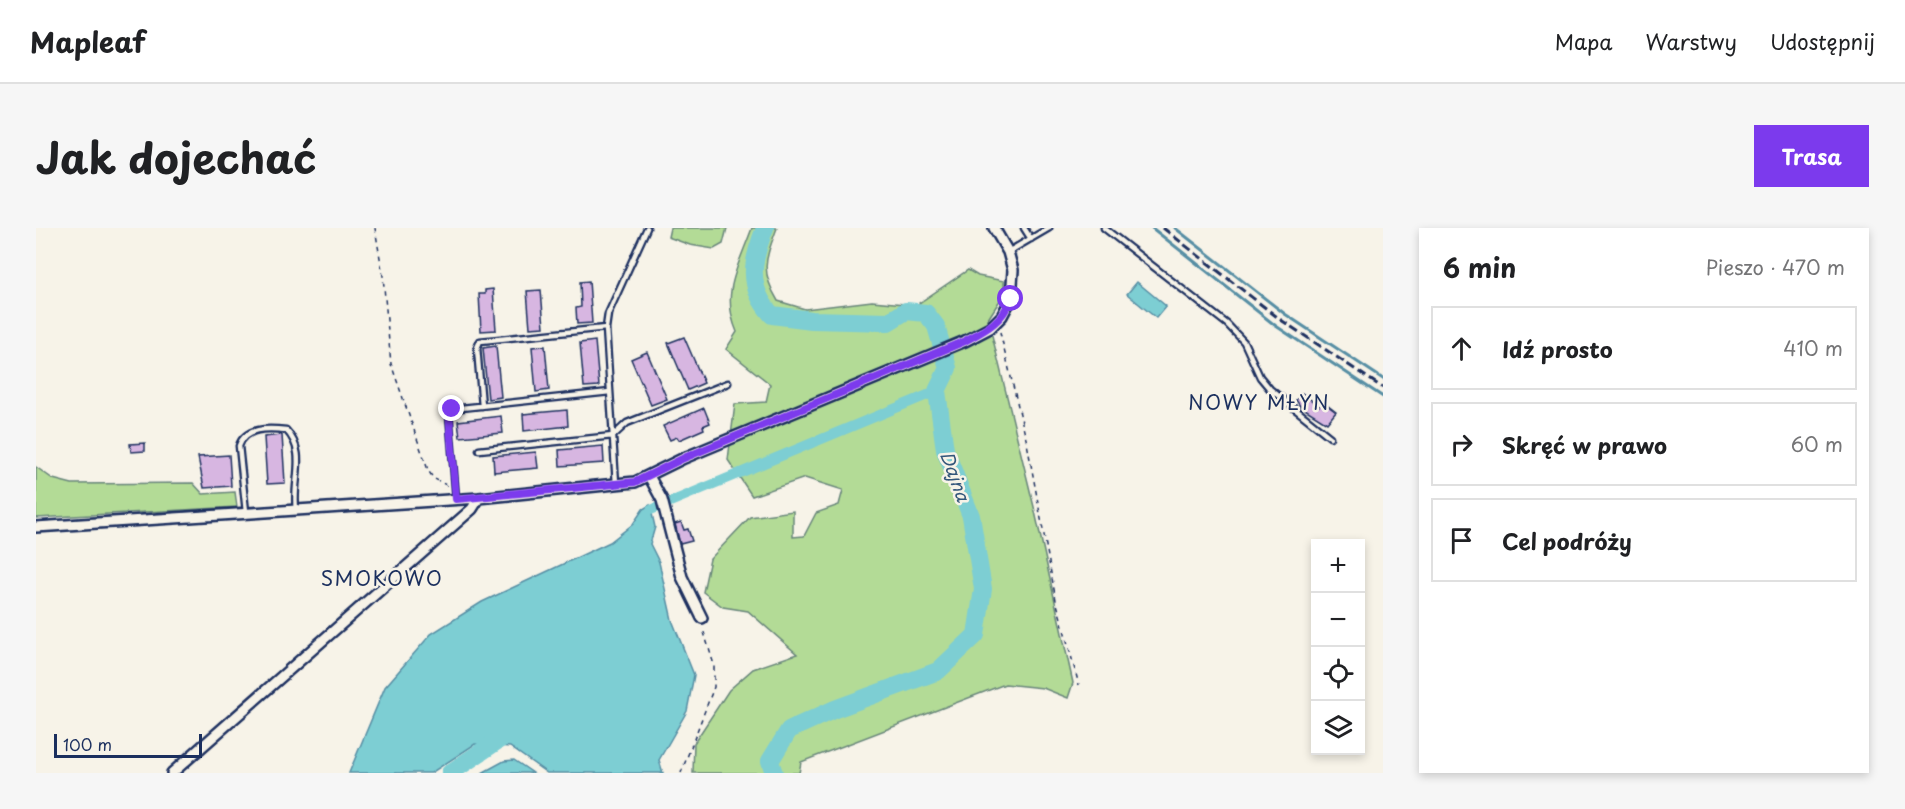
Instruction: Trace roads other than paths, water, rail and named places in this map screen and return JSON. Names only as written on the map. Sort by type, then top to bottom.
[{"type":"street","points":[[36,527],[479,498],[616,485],[649,477],[684,458],[922,361],[965,341],[996,322],[1011,299],[1012,270],[1008,252],[994,228]]},
{"type":"street","points":[[649,477],[662,500],[682,577],[702,618]]},
{"type":"street","points":[[172,773],[472,509],[479,498]]},
{"type":"lane","points":[[616,485],[606,328],[608,314],[647,228]]},
{"type":"lane","points":[[1024,228],[1031,238]]},
{"type":"lane","points":[[1008,252],[1049,228]]},
{"type":"lane","points":[[1104,228],[1227,324],[1244,342],[1260,377],[1270,389],[1330,436]]},
{"type":"lane","points":[[482,406],[477,348],[480,341],[606,328]]},
{"type":"lane","points":[[478,450],[613,436],[627,423],[728,383]]},
{"type":"lane","points":[[456,499],[449,413],[452,409],[610,392]]},
{"type":"lane","points":[[246,512],[239,446],[242,437],[248,432],[278,429],[286,430],[299,452],[295,484],[296,509]]},
{"type":"water","points":[[1137,282],[1166,306],[1156,318],[1127,294]]},
{"type":"water","points":[[650,505],[655,527],[650,544],[659,562],[672,620],[694,675],[687,711],[659,760],[663,773],[547,773],[510,747],[475,744],[431,773],[349,773],[385,687],[431,634],[482,602],[610,542],[633,524],[643,509]]},
{"type":"water","points":[[514,760],[533,773],[482,773],[504,761]]},
{"type":"waterway","name":"Dajna","points":[[765,228],[757,251],[754,273],[758,294],[772,315],[812,320],[888,322],[906,311],[926,313],[936,326],[948,368],[937,391],[945,450],[971,516],[983,589],[976,635],[938,671],[835,709],[789,730],[770,761],[774,773]]},
{"type":"waterway","points":[[1152,228],[1276,326],[1383,397]]},
{"type":"waterway","points":[[1175,228],[1285,314],[1383,379]]},
{"type":"waterway","points":[[651,510],[937,391]]},
{"type":"waterway","name":"Dajna","points":[[450,773],[506,735],[511,737]]},
{"type":"railway","points":[[1163,228],[1281,320],[1383,388]]},
{"type":"district","name":"NOWY MŁYN","points":[[1259,402]]},
{"type":"district","name":"SMOKOWO","points":[[382,578]]}]
